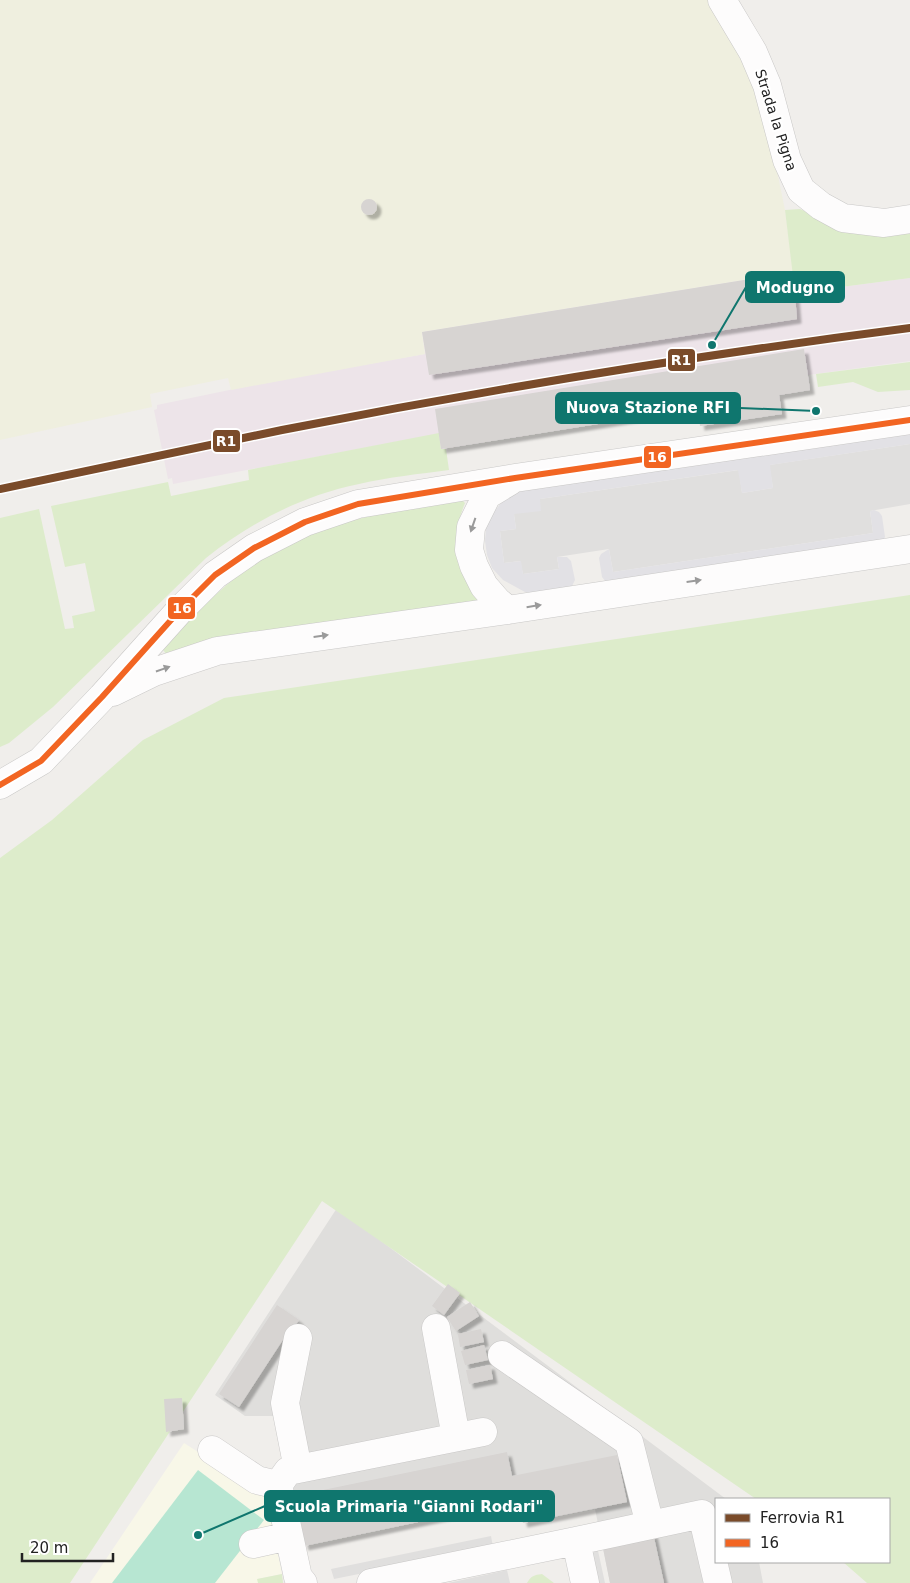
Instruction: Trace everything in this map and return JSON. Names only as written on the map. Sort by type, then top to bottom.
[{"type":"street","name":"Strada la Pigna","points":[[722,0],[757,60],[767,85],[787,160],[801,190],[821,206],[843,218],[884,223],[910,219]]},
{"type":"street","points":[[0,785],[41,761],[102,697],[180,610],[215,575],[254,548],[305,522],[358,504],[515,478],[910,420]]},
{"type":"street","points":[[508,610],[484,586],[474,566],[470,550],[471,527],[487,495],[515,478]]},
{"type":"street","points":[[102,697],[154,672],[217,651],[508,610],[910,549]]},
{"type":"street","points":[[436,1328],[456,1437]]},
{"type":"street","points":[[298,1338],[285,1403],[289,1536],[298,1577],[303,1583]]},
{"type":"street","points":[[502,1355],[629,1442],[650,1525]]},
{"type":"street","points":[[212,1450],[258,1480],[288,1477],[483,1432]]},
{"type":"street","points":[[371,1583],[702,1514],[718,1583]]},
{"type":"street","points":[[253,1544],[289,1536]]},
{"type":"street","points":[[576,1541],[585,1583]]},
{"type":"shaded area","points":[[793,272],[795,293],[910,278],[910,361],[808,375],[810,390],[779,395],[782,414],[700,426],[698,408],[441,449],[438,434],[173,484],[172,478],[168,479],[154,410],[157,409],[157,405],[293,377],[425,354],[422,332]]},
{"type":"shaded area","points":[[910,431],[910,444],[770,465],[773,488],[742,493],[738,470],[540,499],[541,511],[514,514],[516,529],[500,531],[504,563],[521,561],[523,574],[559,569],[557,557],[567,557],[571,561],[575,580],[570,590],[538,594],[525,592],[503,580],[492,568],[487,555],[486,528],[492,514],[513,493],[527,488]]},
{"type":"shaded area","points":[[910,444],[910,504],[870,511],[873,533],[613,572],[609,549],[557,557],[559,569],[523,574],[520,561],[504,563],[500,531],[516,529],[514,514],[540,499],[739,470],[742,493],[773,488],[769,465]]},
{"type":"shaded area","points":[[874,510],[882,516],[885,537],[882,542],[606,582],[602,577],[599,558],[601,554],[609,549],[613,572],[873,533],[870,511]]},
{"type":"shaded area","points":[[337,1208],[725,1498],[715,1498],[715,1563],[759,1563],[763,1583],[610,1583],[595,1509],[523,1523],[518,1501],[304,1546],[292,1481],[276,1416],[245,1416],[215,1395]]},
{"type":"shaded area","points":[[184,1443],[266,1495],[282,1574],[258,1579],[258,1583],[90,1583]]},
{"type":"shaded area","points":[[491,1536],[493,1547],[334,1579],[331,1569]]},
{"type":"shaded area","points":[[597,1546],[605,1583],[595,1583],[588,1548]]},
{"type":"shaded area","points":[[507,1570],[510,1583],[448,1583],[485,1575]]},
{"type":"green space","points":[[0,0],[712,0],[744,57],[765,113],[785,210],[793,272],[422,332],[425,354],[231,390],[228,378],[150,394],[152,407],[0,440]]},
{"type":"green space","points":[[800,209],[845,230],[910,230],[910,278],[795,293],[785,210]]},
{"type":"green space","points":[[910,362],[910,390],[878,392],[853,382],[818,387],[816,374]]},
{"type":"green space","points":[[439,433],[441,449],[446,449],[449,470],[382,479],[338,489],[297,503],[241,533],[206,558],[53,707],[9,743],[0,747],[0,518],[39,509],[65,629],[74,628],[72,616],[95,611],[85,563],[65,567],[51,506],[168,482],[171,496],[249,480],[248,470]]},
{"type":"green space","points":[[462,500],[465,503],[457,529],[457,554],[464,577],[480,600],[204,641],[166,654],[161,647],[236,577],[261,559],[288,545],[343,523],[372,515]]},
{"type":"green space","points":[[910,595],[910,1583],[867,1583],[844,1563],[890,1563],[890,1498],[755,1498],[322,1201],[70,1583],[0,1583],[0,858],[52,820],[143,740],[224,698]]},
{"type":"green space","points":[[198,1470],[264,1520],[215,1583],[112,1583]]},
{"type":"green space","points":[[282,1574],[283,1583],[258,1583],[257,1579]]},
{"type":"green space","points":[[542,1574],[554,1583],[527,1583],[533,1576]]},
{"type":"building","points":[[366,199],[372,199],[377,204],[375,213],[366,215],[361,210],[361,204]]},
{"type":"building","points":[[793,272],[797,319],[429,375],[422,332]]},
{"type":"building","points":[[804,349],[810,390],[779,395],[782,414],[700,426],[698,408],[441,449],[435,409]]},
{"type":"building","points":[[448,1284],[460,1293],[444,1315],[432,1306]]},
{"type":"building","points":[[470,1302],[479,1316],[456,1331],[447,1317]]},
{"type":"building","points":[[277,1305],[299,1320],[290,1334],[288,1332],[239,1407],[219,1394]]},
{"type":"building","points":[[481,1329],[484,1342],[460,1347],[458,1334]]},
{"type":"building","points":[[484,1345],[488,1360],[465,1365],[461,1351]]},
{"type":"building","points":[[490,1365],[493,1379],[469,1384],[466,1370]]},
{"type":"building","points":[[182,1398],[184,1429],[166,1432],[164,1399]]},
{"type":"building","points":[[507,1452],[512,1476],[617,1455],[627,1502],[523,1523],[518,1501],[304,1546],[294,1496]]},
{"type":"building","points":[[653,1533],[664,1583],[610,1583],[602,1543]]},
{"type":"rail line","name":"R1","points":[[0,489],[282,430],[517,387],[674,361],[910,328]]},
{"type":"transit line","name":"16","points":[[0,785],[41,761],[102,697],[180,610],[215,575],[254,548],[305,522],[358,504],[515,478],[910,420]]},
{"type":"place","name":"Modugno","points":[[712,345]]},
{"type":"place","name":"Nuova Stazione RFI","points":[[816,411]]},
{"type":"place","name":"Scuola Primaria \"Gianni Rodari\"","points":[[198,1535]]}]
